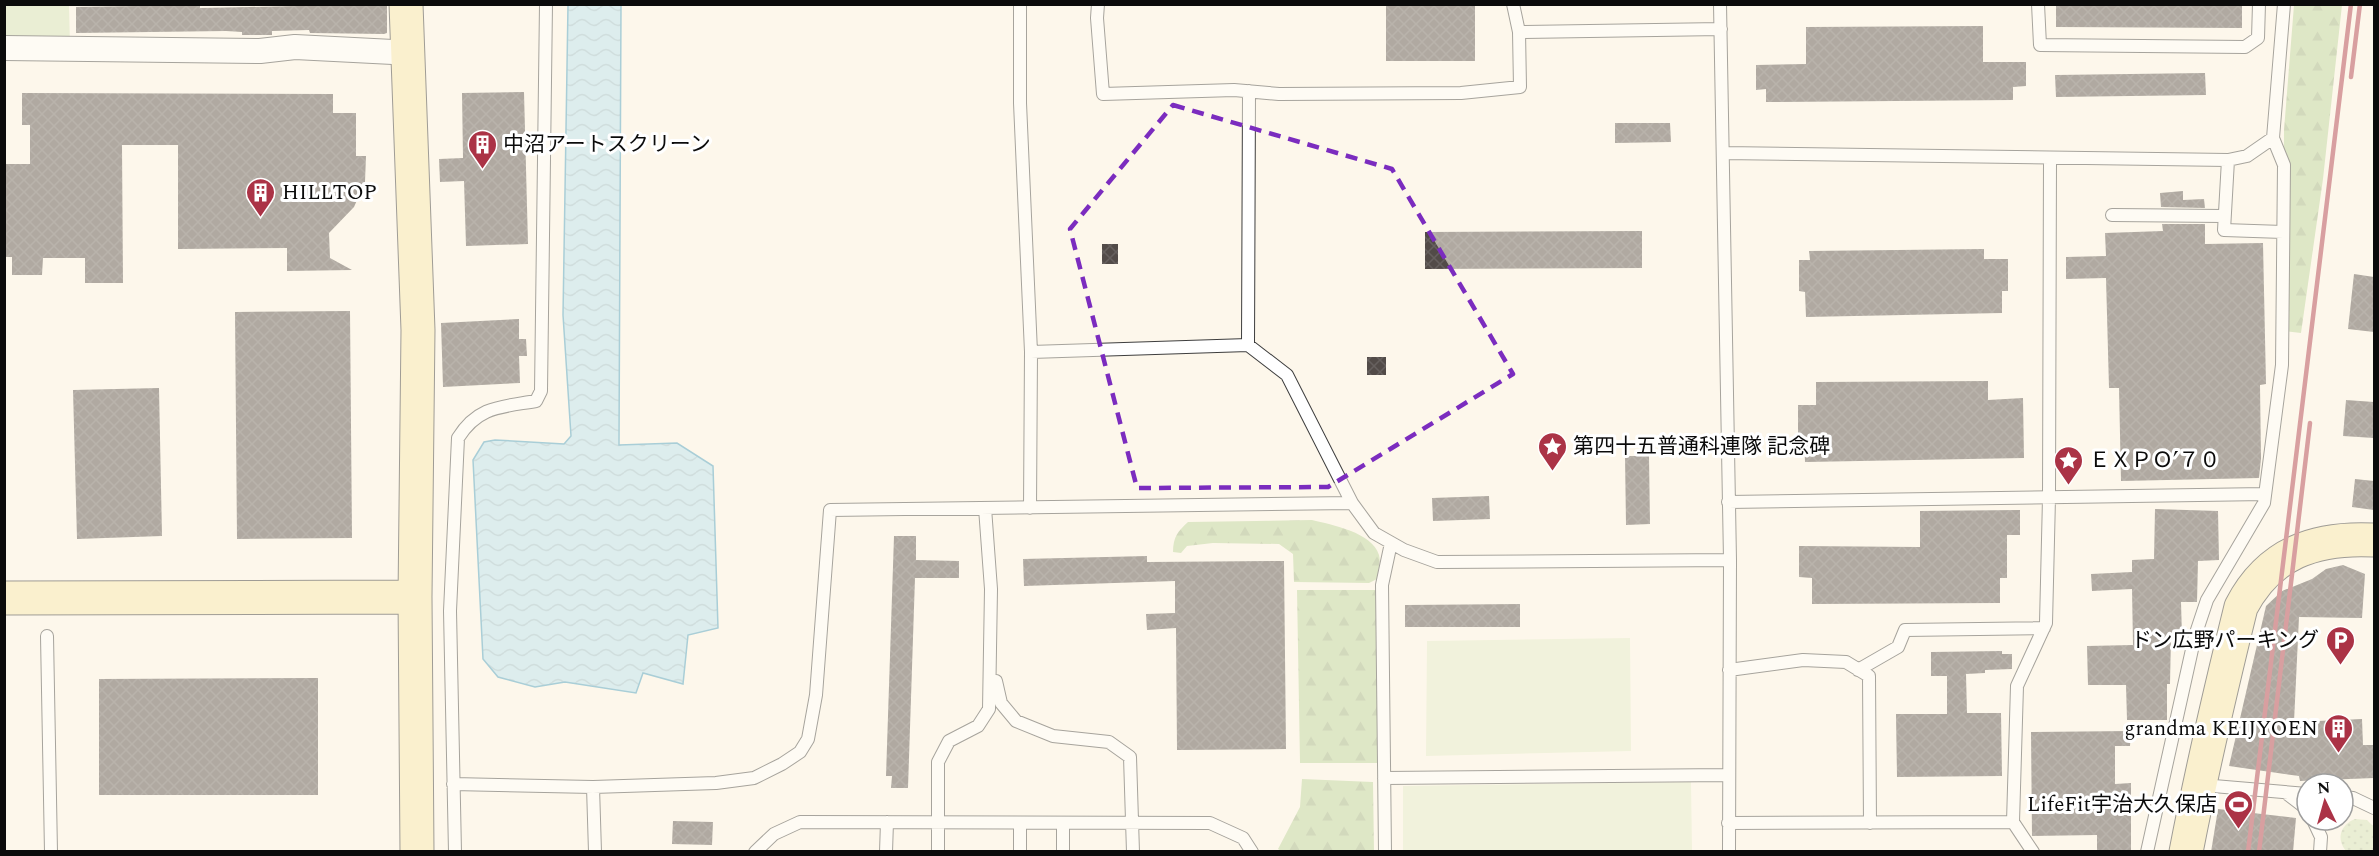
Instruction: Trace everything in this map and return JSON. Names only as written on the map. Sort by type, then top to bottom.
[{"type":"street","points":[[406,4],[418,330],[415,597],[417,852]]},
{"type":"street","points":[[4,48],[260,51],[295,47],[393,52]]},
{"type":"street","points":[[2187,852],[2198,785],[2241,607],[2253,586],[2277,563],[2310,545],[2360,539],[2374,540]]},
{"type":"street","points":[[4,598],[415,597]]},
{"type":"lane","points":[[455,852],[450,611],[458,438],[467,424],[478,415],[493,408],[536,401],[541,391],[546,4]]},
{"type":"lane","points":[[1020,4],[1020,103],[1031,352],[1030,507]]},
{"type":"lane","points":[[1098,4],[1096,18],[1103,94],[1234,90],[1279,94],[1461,93],[1520,87],[1519,32],[1513,4]]},
{"type":"lane","points":[[1720,4],[1730,560],[1729,852]]},
{"type":"lane","points":[[2038,4],[2040,45],[2245,47],[2258,38],[2259,4]]},
{"type":"lane","points":[[2147,852],[2195,636],[2207,600],[2264,503],[2282,365],[2284,165],[2273,138],[2284,4]]},
{"type":"lane","points":[[1519,32],[1721,29]]},
{"type":"lane","points":[[1248,345],[1249,91]]},
{"type":"lane","points":[[1723,153],[2228,160],[2247,156],[2273,138]]},
{"type":"lane","points":[[2033,852],[2013,822],[2017,686],[2046,623],[2049,498],[2050,159]]},
{"type":"lane","points":[[2228,160],[2224,230],[2283,232]]},
{"type":"lane","points":[[2112,215],[2224,216]]},
{"type":"lane","points":[[1031,352],[1248,345],[1287,375],[1352,503],[1374,533],[1404,550],[1437,562],[1730,560]]},
{"type":"lane","points":[[1728,502],[2265,494]]},
{"type":"lane","points":[[453,784],[593,787],[716,783],[754,778],[800,752],[808,739],[816,694],[830,510],[1352,503]]},
{"type":"lane","points":[[986,508],[996,684],[1001,703],[1016,721],[1053,736],[1109,742],[1130,757],[1133,852]]},
{"type":"lane","points":[[1385,852],[1382,585],[1391,543]]},
{"type":"lane","points":[[938,852],[938,762],[949,741],[978,726],[989,709],[991,589]]},
{"type":"lane","points":[[1858,670],[1898,647],[1905,630],[2044,628]]},
{"type":"lane","points":[[47,636],[51,852]]},
{"type":"lane","points":[[1729,670],[1803,660],[1846,662],[1869,676],[1870,823]]},
{"type":"lane","points":[[1384,778],[1728,775]]},
{"type":"lane","points":[[2198,785],[2295,793]]},
{"type":"lane","points":[[593,787],[595,852]]},
{"type":"lane","points":[[2285,792],[2295,799]]},
{"type":"lane","points":[[2355,799],[2374,808]]},
{"type":"lane","points":[[755,852],[774,834],[800,822],[887,822],[1210,823],[1243,838],[1252,852]]},
{"type":"lane","points":[[886,852],[887,822]]},
{"type":"lane","points":[[1728,823],[2013,822]]},
{"type":"lane","points":[[1020,823],[1020,852]]},
{"type":"lane","points":[[1063,823],[1063,852]]},
{"type":"lane","points":[[2319,832],[2321,837],[2320,852]]},
{"type":"highlighted area","points":[[1173,105],[1392,169],[1513,374],[1328,487],[1137,488],[1070,229]]},
{"type":"green space","points":[[5,5],[69,5],[70,46],[5,46]]},
{"type":"green space","points":[[2294,5],[2342,5],[2323,179],[2301,333],[2283,331],[2284,130]]},
{"type":"green space","points":[[1312,520],[1360,535],[1375,547],[1380,564],[1377,579],[1369,583],[1294,582],[1293,554],[1279,544],[1213,543],[1187,546],[1181,553],[1173,552],[1177,535],[1188,522]]},
{"type":"green space","points":[[1297,590],[1378,590],[1378,763],[1300,763]]},
{"type":"green space","points":[[1630,638],[1631,751],[1426,756],[1427,641]]},
{"type":"green space","points":[[1302,779],[1373,782],[1374,851],[1281,851],[1278,849],[1300,807]]},
{"type":"green space","points":[[1691,782],[1692,851],[1403,851],[1403,786]]},
{"type":"green space","points":[[2355,819],[2367,820],[2374,827],[2374,848],[2372,851],[2346,851],[2341,842],[2341,833],[2355,832]]},
{"type":"water","points":[[568,5],[621,5],[619,445],[677,443],[713,466],[718,628],[688,635],[683,684],[643,673],[636,693],[565,682],[535,687],[498,677],[483,659],[473,460],[484,442],[495,440],[564,444],[571,436],[563,315]]},
{"type":"building","points":[[387,4],[387,33],[384,34],[310,33],[309,30],[272,31],[272,35],[242,35],[242,32],[226,31],[76,33],[76,7],[200,5],[200,8]]},
{"type":"building","points":[[1386,4],[1475,4],[1475,61],[1386,61]]},
{"type":"building","points":[[2056,4],[2242,4],[2242,28],[2056,27]]},
{"type":"building","points":[[1983,26],[1983,62],[2026,62],[2026,86],[2013,87],[2013,100],[1766,102],[1766,89],[1756,90],[1756,65],[1806,64],[1806,27]]},
{"type":"building","points":[[2205,73],[2206,95],[2056,97],[2055,75]]},
{"type":"building","name":"中沼アートスクリーン","points":[[524,92],[528,244],[466,246],[464,181],[440,182],[439,159],[463,158],[462,93]]},
{"type":"building","points":[[22,93],[333,94],[333,113],[356,113],[356,156],[366,156],[365,182],[354,207],[329,233],[330,258],[352,270],[287,271],[287,248],[178,249],[178,145],[122,145],[123,283],[85,283],[85,258],[43,258],[42,275],[12,275],[12,257],[4,257],[4,164],[30,164],[30,125],[22,125]]},
{"type":"building","points":[[1615,123],[1670,123],[1671,142],[1615,143]]},
{"type":"building","points":[[2183,191],[2183,200],[2204,199],[2205,208],[2161,207],[2160,193]]},
{"type":"building","points":[[2162,224],[2205,224],[2205,244],[2263,243],[2266,384],[2260,385],[2259,478],[2121,481],[2119,388],[2109,388],[2106,278],[2066,279],[2066,257],[2106,256],[2105,233],[2163,231]]},
{"type":"building","points":[[1642,231],[1642,268],[1425,269],[1425,232]]},
{"type":"building","points":[[1102,244],[1118,244],[1118,264],[1102,264]]},
{"type":"building","points":[[1984,249],[1984,259],[2008,259],[2008,291],[2002,291],[2002,313],[1806,317],[1805,292],[1799,291],[1799,260],[1810,260],[1809,251]]},
{"type":"building","points":[[2354,274],[2374,277],[2374,332],[2348,329]]},
{"type":"building","points":[[350,311],[352,538],[237,539],[235,312]]},
{"type":"building","points":[[519,319],[519,339],[526,339],[527,356],[519,356],[520,383],[443,387],[441,323]]},
{"type":"building","points":[[1367,357],[1386,357],[1386,375],[1367,375]]},
{"type":"building","points":[[1988,381],[1988,400],[2023,398],[2024,458],[1805,462],[1804,436],[1798,436],[1798,405],[1816,405],[1816,382]]},
{"type":"building","points":[[159,388],[162,536],[77,539],[73,390]]},
{"type":"building","points":[[2346,400],[2374,402],[2374,438],[2343,436]]},
{"type":"building","points":[[1625,456],[1649,456],[1650,524],[1626,525]]},
{"type":"building","points":[[2355,479],[2374,481],[2374,510],[2352,507]]},
{"type":"building","points":[[1489,496],[1490,519],[1433,521],[1432,498]]},
{"type":"building","points":[[2155,509],[2218,511],[2219,560],[2198,561],[2197,602],[2181,602],[2182,636],[2171,636],[2167,720],[2127,720],[2126,685],[2088,685],[2087,646],[2133,645],[2132,589],[2092,591],[2091,574],[2132,572],[2132,560],[2154,559]]},
{"type":"building","points":[[2020,510],[2020,535],[2007,535],[2007,578],[2000,578],[2000,603],[1812,604],[1812,578],[1799,577],[1799,546],[1920,547],[1920,511]]},
{"type":"building","points":[[894,536],[916,536],[916,560],[959,561],[959,578],[915,578],[908,788],[891,788],[892,776],[886,776]]},
{"type":"building","points":[[1147,556],[1147,562],[1284,561],[1286,749],[1177,750],[1176,628],[1147,630],[1146,614],[1175,613],[1175,581],[1024,586],[1023,559]]},
{"type":"building","points":[[2343,565],[2365,574],[2362,618],[2299,617],[2294,722],[2362,719],[2363,745],[2374,745],[2374,778],[2355,779],[2355,772],[2295,772],[2295,775],[2229,766],[2266,606],[2282,591],[2312,579],[2326,569]]},
{"type":"building","points":[[1520,604],[1520,627],[1405,627],[1405,605]]},
{"type":"building","points":[[2002,651],[2002,654],[2012,654],[2012,669],[1985,670],[1985,673],[1966,674],[1967,713],[2001,713],[2002,776],[1897,777],[1896,714],[1947,714],[1947,676],[1931,676],[1931,652]]},
{"type":"building","points":[[318,678],[318,795],[99,795],[99,679]]},
{"type":"building","points":[[2131,731],[2130,746],[2115,746],[2115,784],[2131,783],[2131,852],[2097,852],[2097,835],[2032,836],[2031,732]]},
{"type":"building","points":[[2218,809],[2295,818],[2293,852],[2211,852]]},
{"type":"building","points":[[673,821],[713,822],[712,845],[672,844]]},
{"type":"railway","points":[[2248,852],[2351,4]]},
{"type":"railway","points":[[2351,77],[2360,4]]},
{"type":"railway","points":[[2259,852],[2310,423]]},
{"type":"place","name":"中沼アートスクリーン","points":[[482,170]]},
{"type":"place","name":"HILLTOP","points":[[261,218]]},
{"type":"place","name":"第四十五普通科連隊 記念碑","points":[[1552,472]]},
{"type":"place","name":"ＥＸＰＯ’７０","points":[[2068,486]]},
{"type":"place","name":"ドン広野パーキング","points":[[2340,666]]},
{"type":"place","name":"grandma KEIJYOEN","points":[[2339,754]]},
{"type":"place","name":"LifeFit宇治大久保店","points":[[2238,830]]}]
